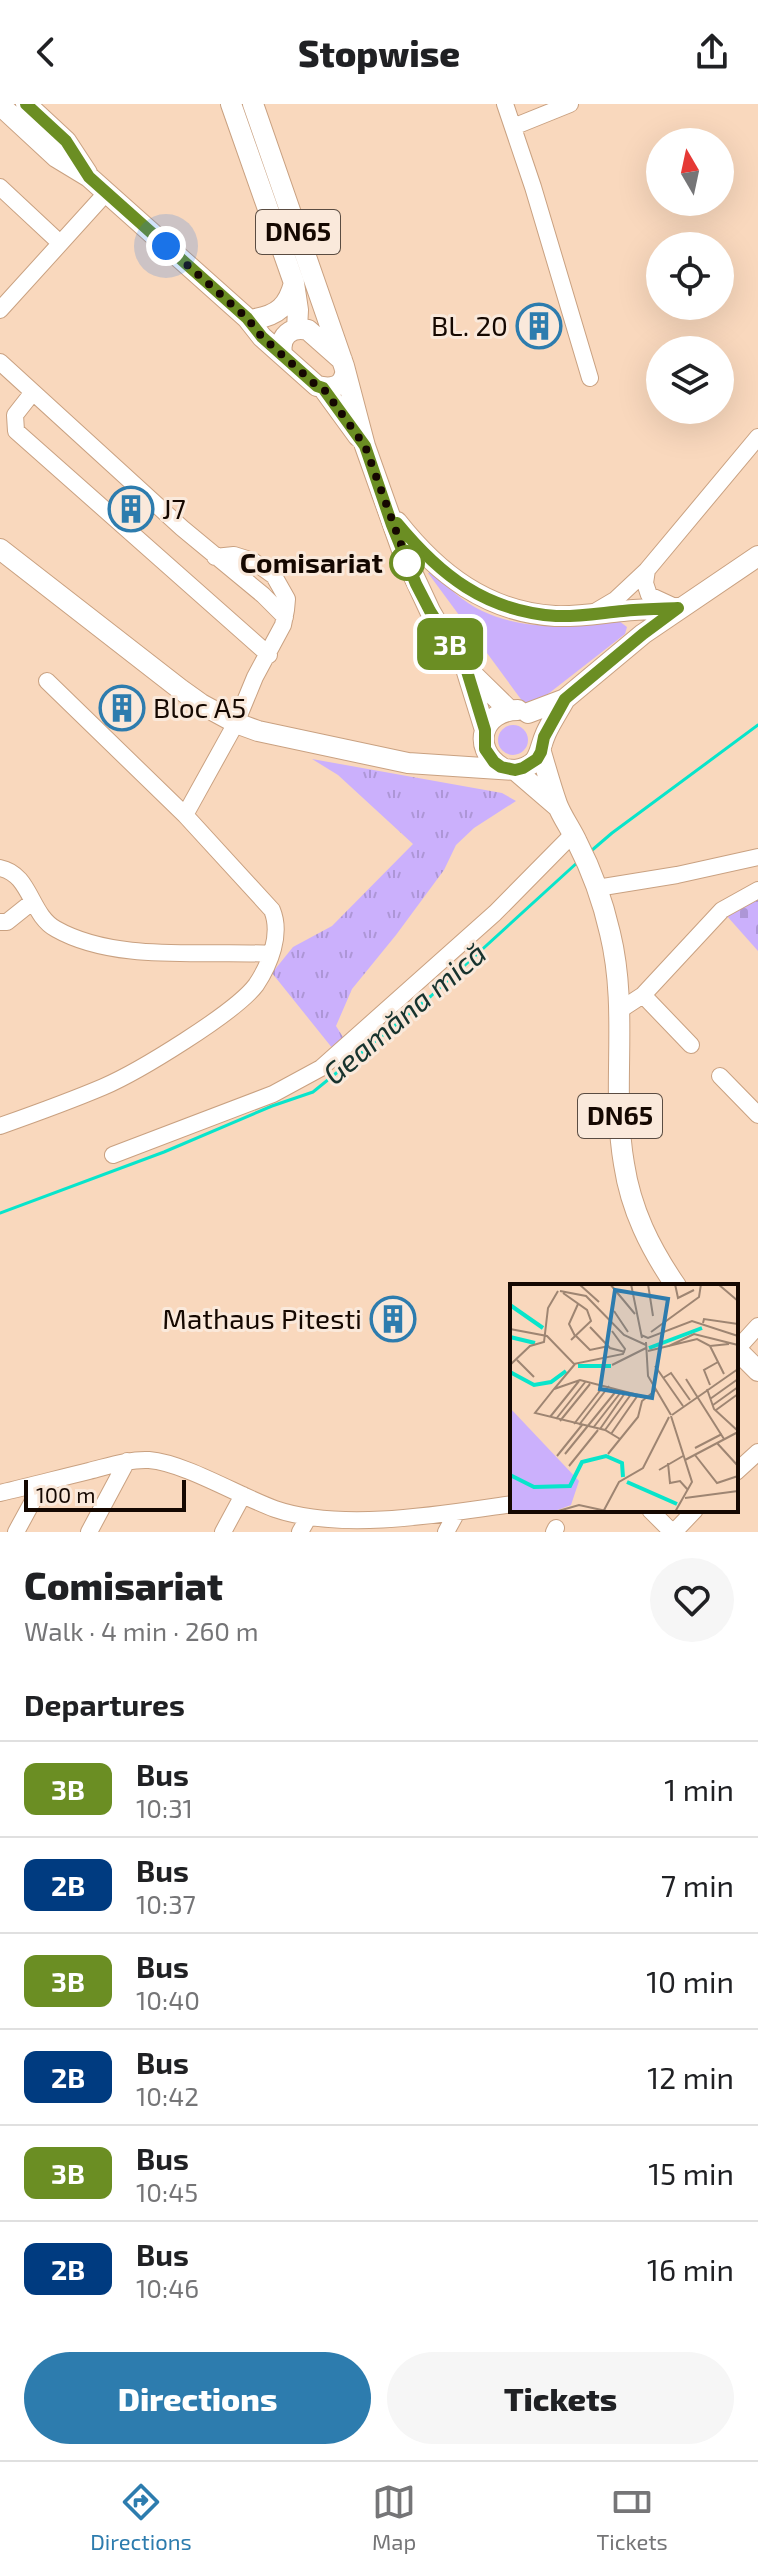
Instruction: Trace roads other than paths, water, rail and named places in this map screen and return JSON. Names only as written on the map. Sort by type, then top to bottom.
[{"type":"main road","points":[[26,104],[66,141],[89,177]]},
{"type":"main road","name":"DN65","points":[[231,104],[294,283],[298,310],[294,329]]},
{"type":"main road","name":"DN65","points":[[253,104],[343,367],[385,506],[416,584],[466,668]]},
{"type":"main road","points":[[0,105],[56,157],[89,177],[251,319],[262,337],[317,386],[337,386],[343,367],[308,330],[274,328],[251,319]]},
{"type":"main road","points":[[251,319],[267,317],[282,309],[294,283]]},
{"type":"main road","points":[[282,353],[281,344],[294,329]]},
{"type":"main road","name":"DN65","points":[[323,388],[365,446]]},
{"type":"main road","points":[[385,506],[432,563],[449,577],[510,608],[569,616],[678,608]]},
{"type":"main road","points":[[0,549],[180,689],[236,723],[258,731],[408,763],[508,768],[530,765],[565,699],[678,608],[758,556]]},
{"type":"main road","points":[[466,668],[541,728],[558,807]]},
{"type":"main road","points":[[466,668],[488,756],[558,807]]},
{"type":"main road","points":[[445,766],[460,760],[484,735],[494,717],[565,699]]},
{"type":"main road","name":"DN65","points":[[558,807],[588,865],[611,934],[620,1010],[620,1137],[630,1195],[647,1240],[675,1284]]},
{"type":"main road","points":[[738,1351],[758,1371]]},
{"type":"street","points":[[505,104],[590,378]]},
{"type":"street","points":[[513,127],[570,104]]},
{"type":"street","points":[[0,187],[60,243]]},
{"type":"street","points":[[0,310],[106,193]]},
{"type":"street","points":[[0,362],[285,617],[236,723],[185,815]]},
{"type":"street","points":[[33,392],[15,415],[16,431],[269,655]]},
{"type":"street","points":[[591,614],[611,603],[647,570],[758,437]]},
{"type":"street","points":[[647,570],[645,583],[649,595],[678,608]]},
{"type":"street","points":[[627,590],[626,611],[643,634]]},
{"type":"street","points":[[0,1126],[105,1086],[240,1001],[254,986],[271,954],[276,931],[272,910],[185,815],[47,681]]},
{"type":"street","points":[[113,1155],[273,1094],[321,1068],[576,838]]},
{"type":"street","points":[[597,888],[758,857]]},
{"type":"street","points":[[0,868],[12,871],[38,912],[55,929],[112,947],[148,951],[271,954]]},
{"type":"street","points":[[620,1010],[643,995],[722,910],[758,890]]},
{"type":"street","points":[[0,922],[7,922],[32,902]]},
{"type":"street","points":[[643,995],[691,1045]]},
{"type":"street","points":[[720,1076],[758,1115]]},
{"type":"street","points":[[738,1347],[758,1326]]},
{"type":"street","points":[[738,1470],[758,1452]]},
{"type":"street","points":[[0,1493],[127,1461],[151,1460],[179,1468],[243,1495],[304,1525],[346,1521],[366,1526],[510,1504]]},
{"type":"street","points":[[89,1532],[127,1461]]},
{"type":"street","points":[[16,1532],[34,1499],[35,1485]]},
{"type":"street","points":[[223,1532],[243,1495]]},
{"type":"street","points":[[446,1532],[457,1512]]},
{"type":"street","points":[[652,1512],[673,1532],[693,1512]]},
{"type":"waterway","name":"Geamăna mică","points":[[591,851],[758,725]]},
{"type":"waterway","name":"Geamăna mică","points":[[0,1213],[313,1092],[431,996],[579,861]]},
{"type":"place","name":"BL. 20","points":[[539,326]]},
{"type":"place","name":"J7","points":[[131,509]]},
{"type":"place","name":"Comisariat","points":[[407,563]]},
{"type":"place","name":"Bloc A5","points":[[122,708]]},
{"type":"place","name":"Mathaus Pitesti","points":[[393,1319]]}]
